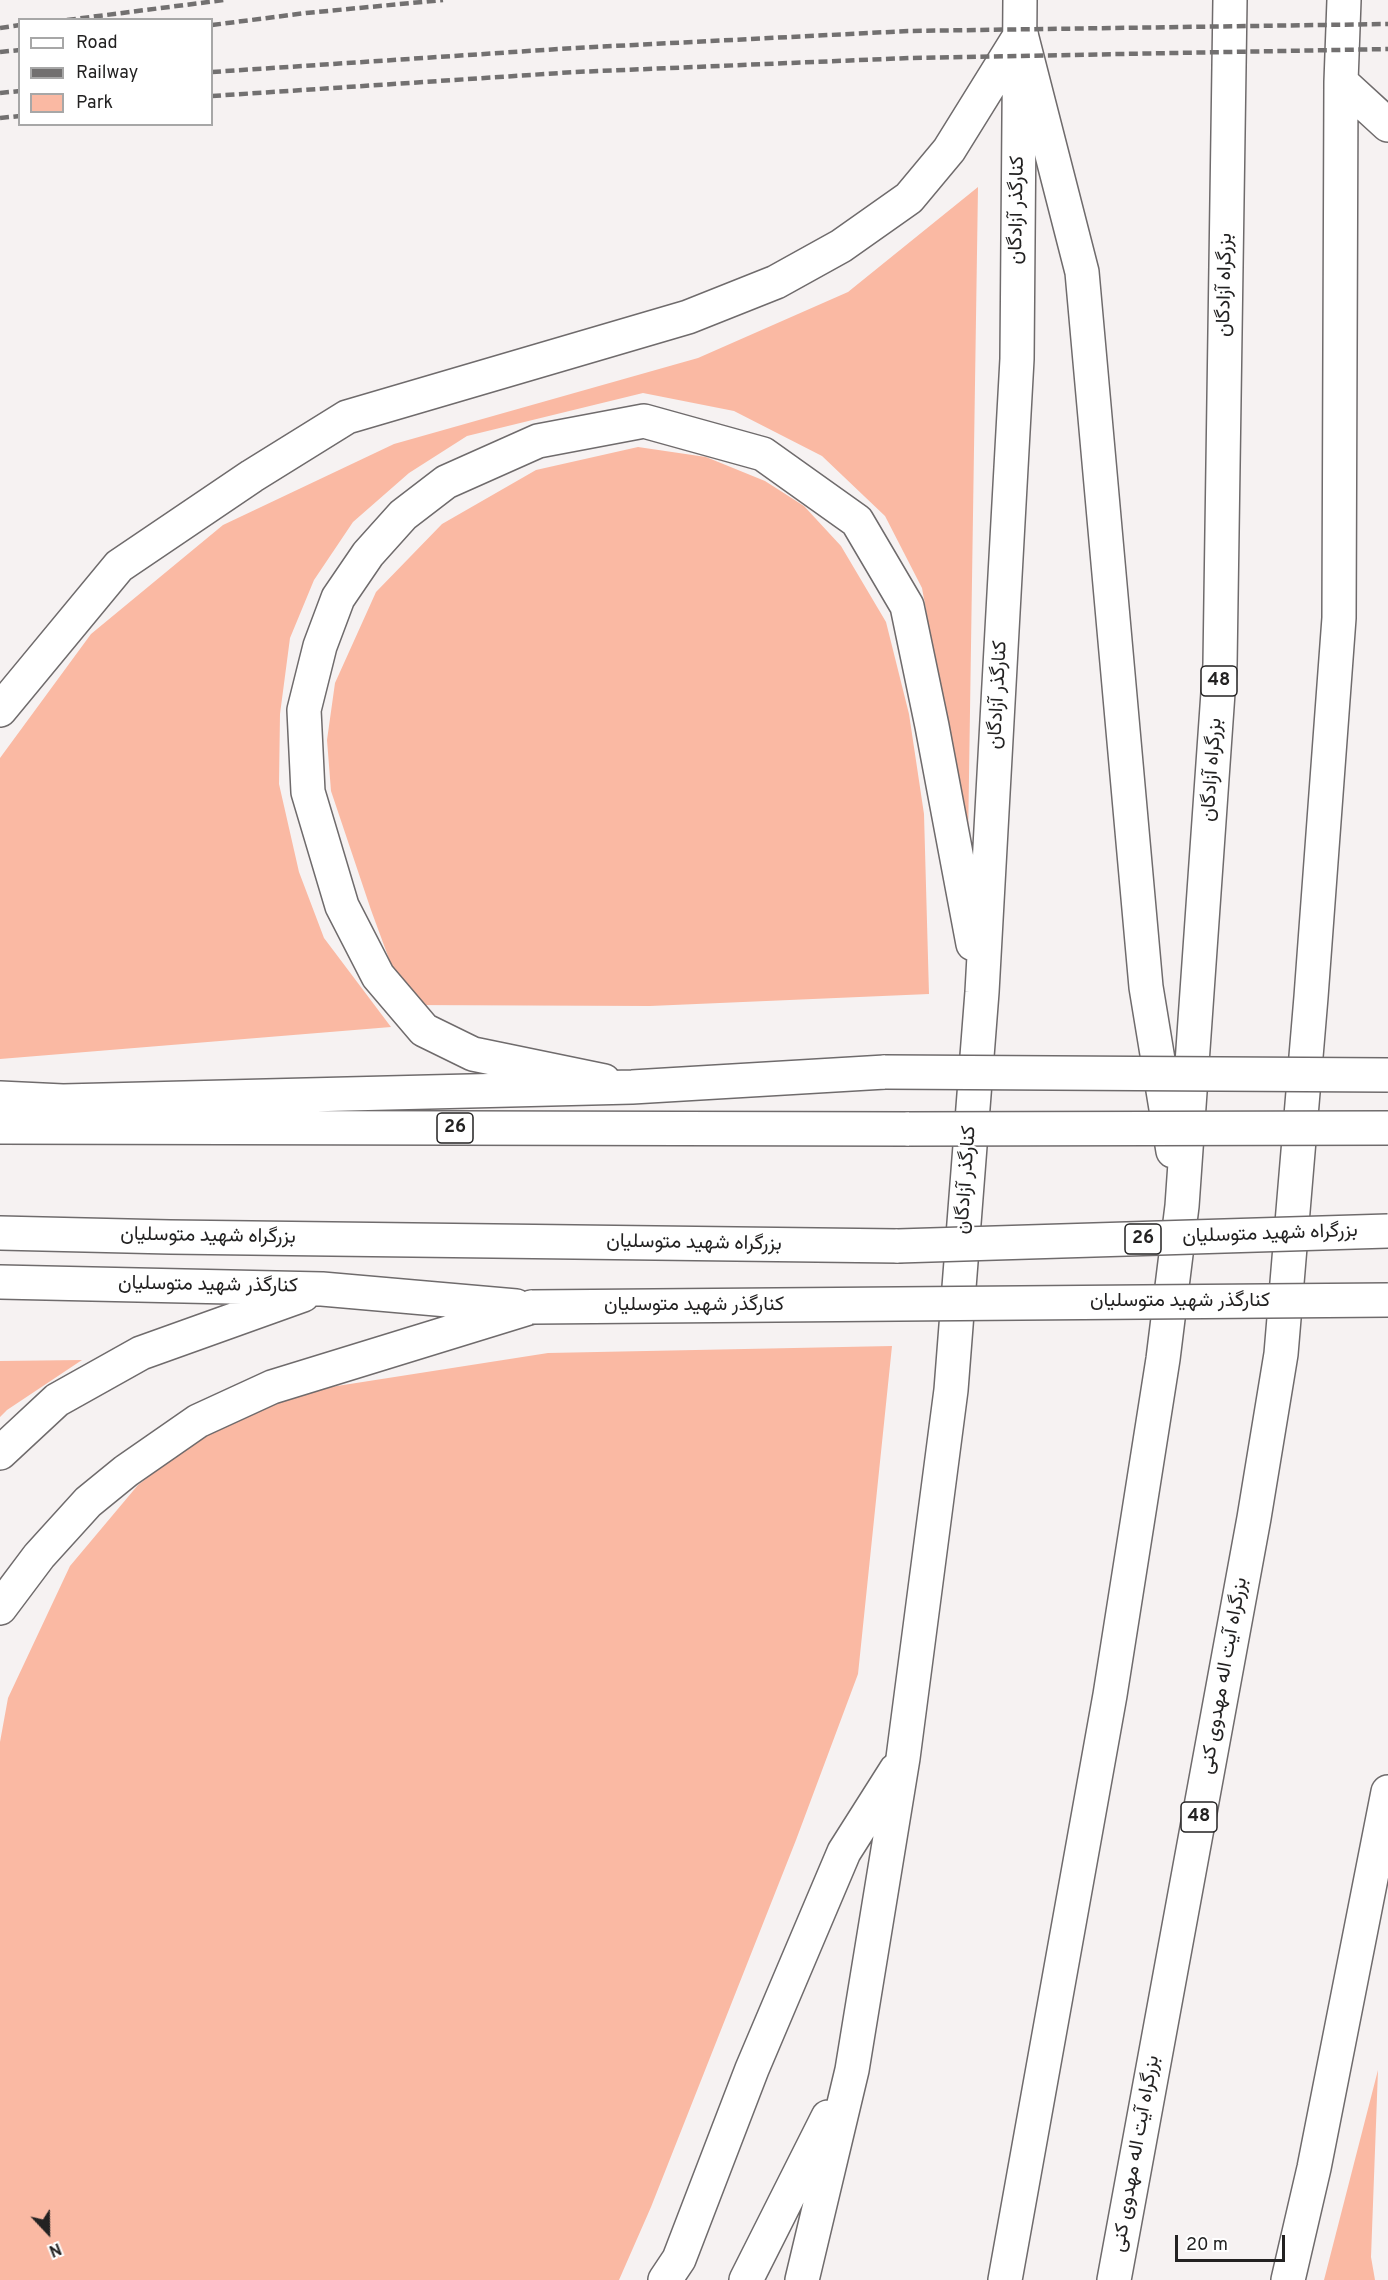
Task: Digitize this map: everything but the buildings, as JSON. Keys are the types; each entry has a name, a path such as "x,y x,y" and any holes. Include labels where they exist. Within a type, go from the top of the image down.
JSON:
{"main road":[{"name":"کنارگذر آزادگان","path":"903,1758 951,1390 982,992 1017,359 1020,0"},
{"name":"بزرگراه آزادگان","path":"1005,2280 1110,1695 1163,1359 1182,1206 1220,664 1230,0"},
{"name":"48","path":"1341,82 1344,0"},
{"path":"0,710 119,566 252,476 347,417 688,317 776,282 841,246 909,198 916,190 949,150 1021,34"},
{"path":"1021,34 1082,272 1146,987 1182,1206"},
{"path":"1341,82 1388,125"},
{"name":"بزرگراه آیت اله مهدوی کنی","path":"1114,2280 1254,1518 1281,1354 1311,997 1339,618 1341,82"},
{"path":"632,1087 473,1054 424,1030 378,976 342,906 308,792 304,710 320,646 338,598 368,554 403,515 446,482 538,441 644,421 763,454 857,521 907,606 982,992"},
{"path":"0,1098 63,1101 632,1087 885,1072 1388,1075"},
{"name":"26","path":"0,1127 1388,1128"},
{"name":"بزرگراه شهید متوسلیان","path":"0,1233 898,1246 1388,1231"},
{"name":"کنارگذر شهید متوسلیان","path":"0,1282 322,1289 532,1307 1388,1300"},
{"path":"0,1453 57,1400 141,1353 322,1289"},
{"path":"0,1608 39,1556 88,1502 126,1471 198,1421 272,1387 532,1307"},
{"path":"802,2280 852,2070 903,1758"},
{"path":"665,2280 678,2259 752,2069 844,1852 903,1758"},
{"path":"1288,2280 1314,2168 1388,1792"},
{"path":"746,2280 852,2070"}],"green space":[{"path":"978,187 968,842 922,588 885,516 822,456 734,411 643,393 467,436 409,473 353,522 314,580 290,638 280,714 279,784 299,872 324,938 391,1027 0,1059 0,758 91,634 223,525 394,444 698,358 848,292"},
{"path":"638,447 706,457 765,481 804,506 841,546 886,622 909,714 924,814 929,994 650,1006 406,1005 331,791 327,740 335,683 376,592 442,524 536,470"},
{"path":"892,1346 858,1674 796,1840 651,2207 619,2280 0,2280 0,1742 8,1698 70,1566 138,1485 197,1439 305,1391 548,1353"},
{"path":"82,1360 7,1410 0,1417 0,1361"},
{"path":"1378,2070 1371,2257 1375,2280 1324,2280"}],"railway":[{"path":"83,18 224,0"},
{"path":"213,25 306,13 443,0"},
{"path":"213,72 574,48 908,31 1388,24"},
{"path":"0,28 18,25"},
{"path":"213,96 575,72 909,58 1388,49"},
{"path":"0,52 18,50"},
{"path":"0,93 18,91"},
{"path":"0,118 18,116"}]}
